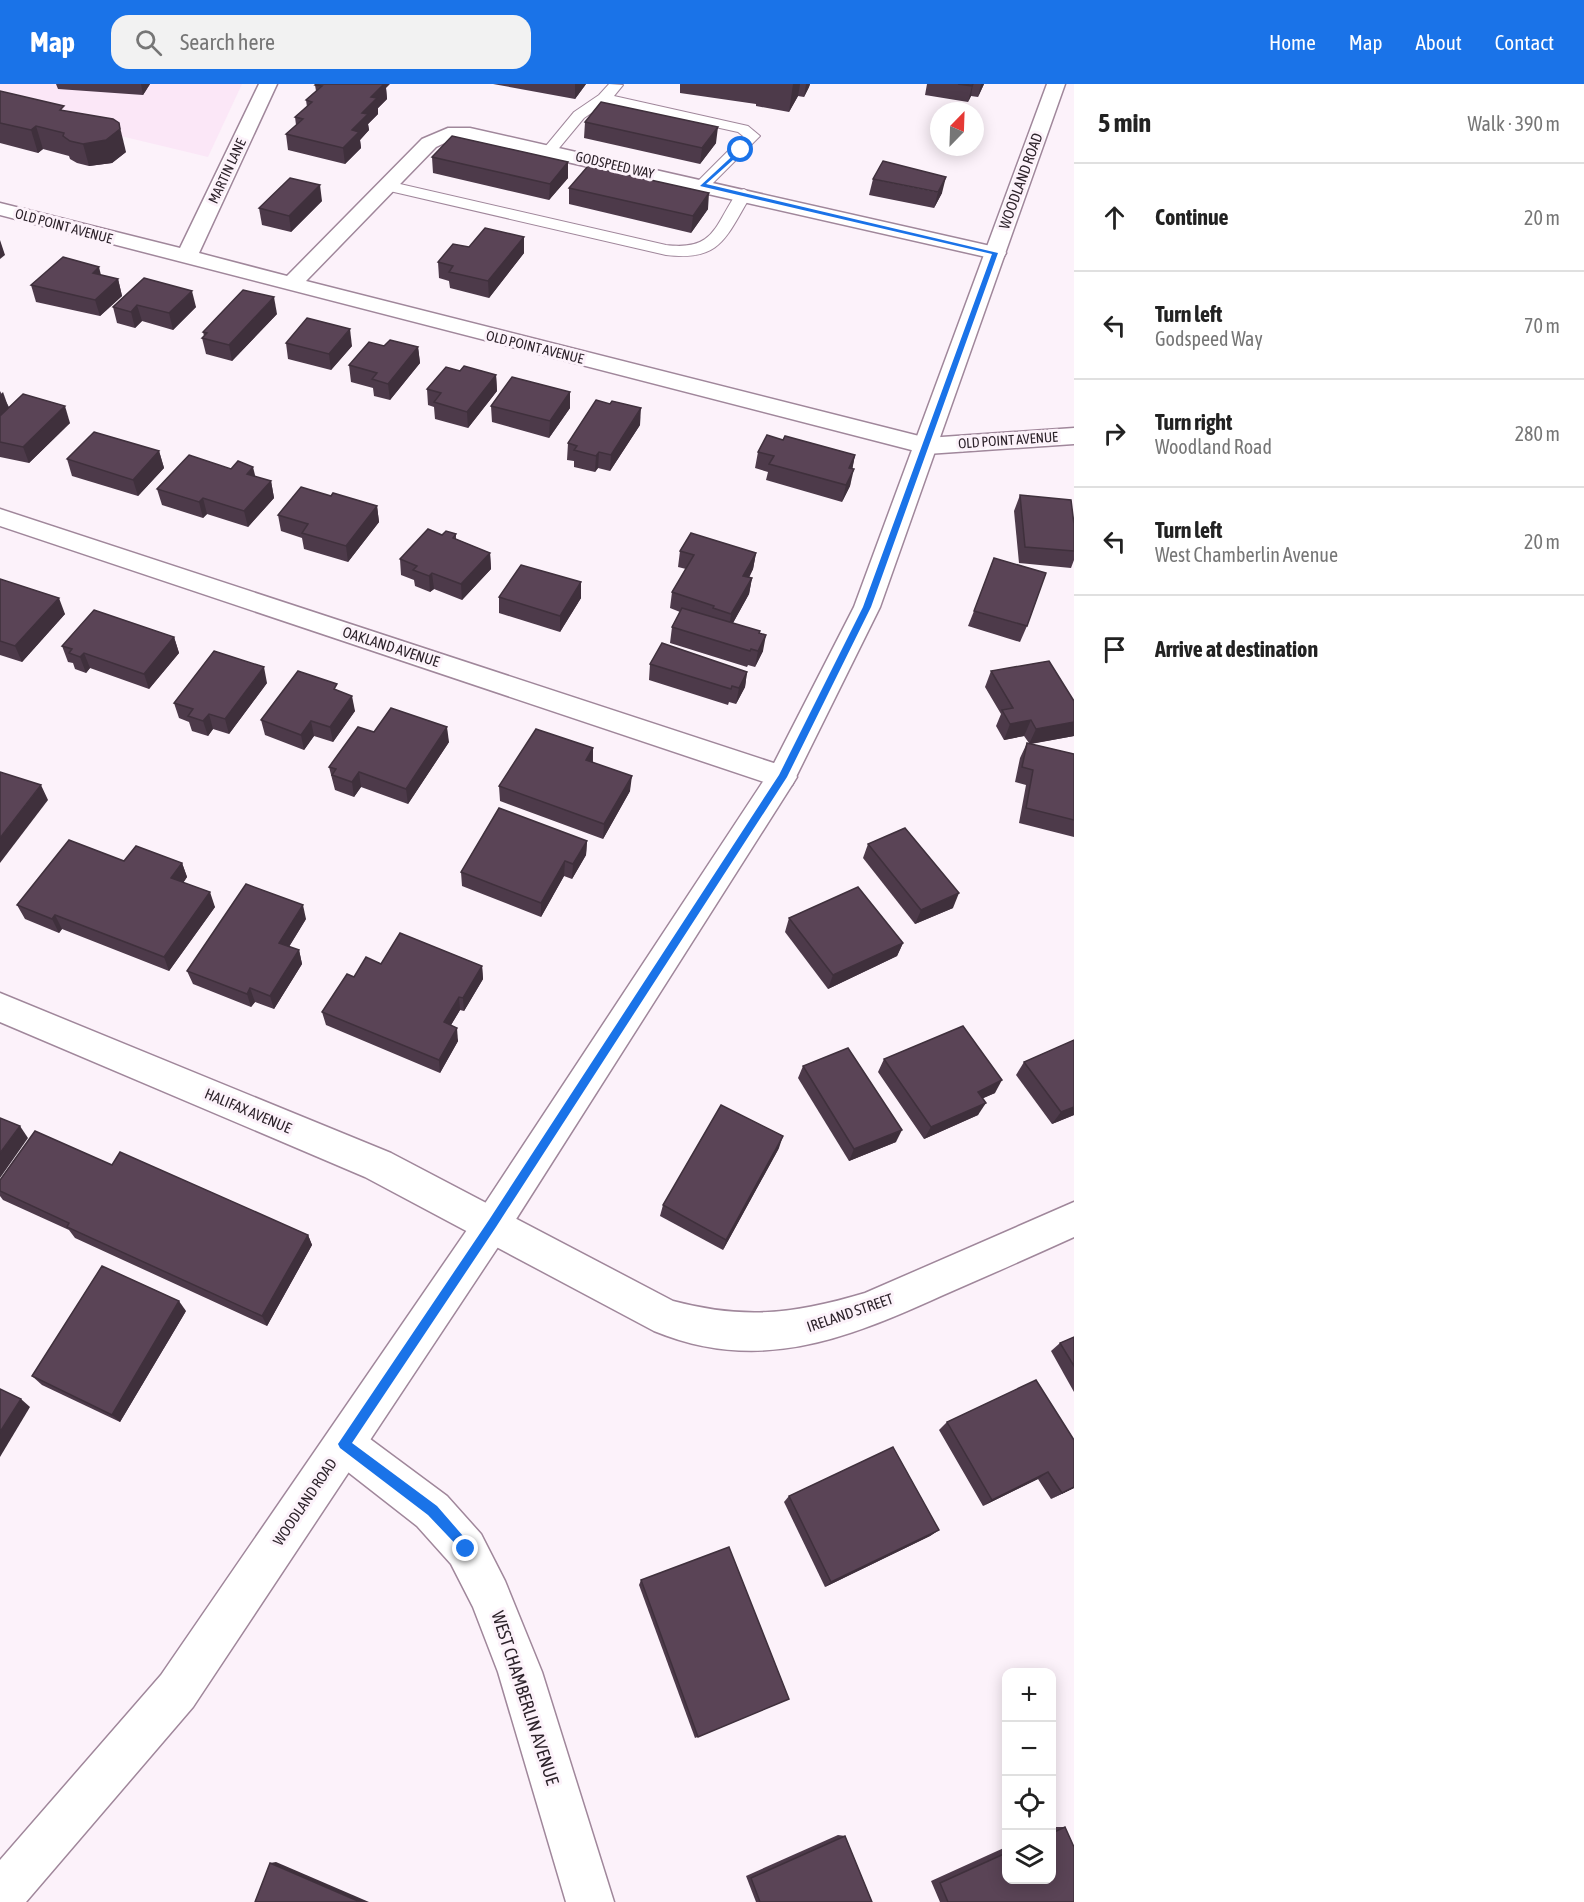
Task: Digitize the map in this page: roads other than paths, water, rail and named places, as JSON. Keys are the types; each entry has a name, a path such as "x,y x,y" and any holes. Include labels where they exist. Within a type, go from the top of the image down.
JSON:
{"street":[{"name":"MARTIN LANE","path":"186,258 268,84"},
{"name":"WOODLAND ROAD","path":"0,1896 177,1691 493,1223 782,777 867,607 1056,84"},
{"name":"GODSPEED WAY","path":"290,285 429,143 448,134 470,134 550,150 995,253"},
{"name":"OLD POINT AVENUE","path":"0,209 927,446 1074,436"},
{"name":"OAKLAND AVENUE","path":"0,517 782,777"},
{"name":"HALIFAX AVENUE","path":"0,1007 378,1165 493,1223"},
{"name":"IRELAND STREET","path":"493,1223 667,1317 704,1328 741,1334 805,1329 868,1310 1074,1219"},
{"name":"WEST CHAMBERLIN AVENUE","path":"344,1444 432,1511 466,1549 490,1596 520,1672 590,1902"}],"lane":[{"path":"550,150 579,115 604,98 616,84"},
{"path":"604,98 744,129 752,136 741,150 702,185"},
{"path":"387,186 666,250 690,253 713,244 744,194"}]}
